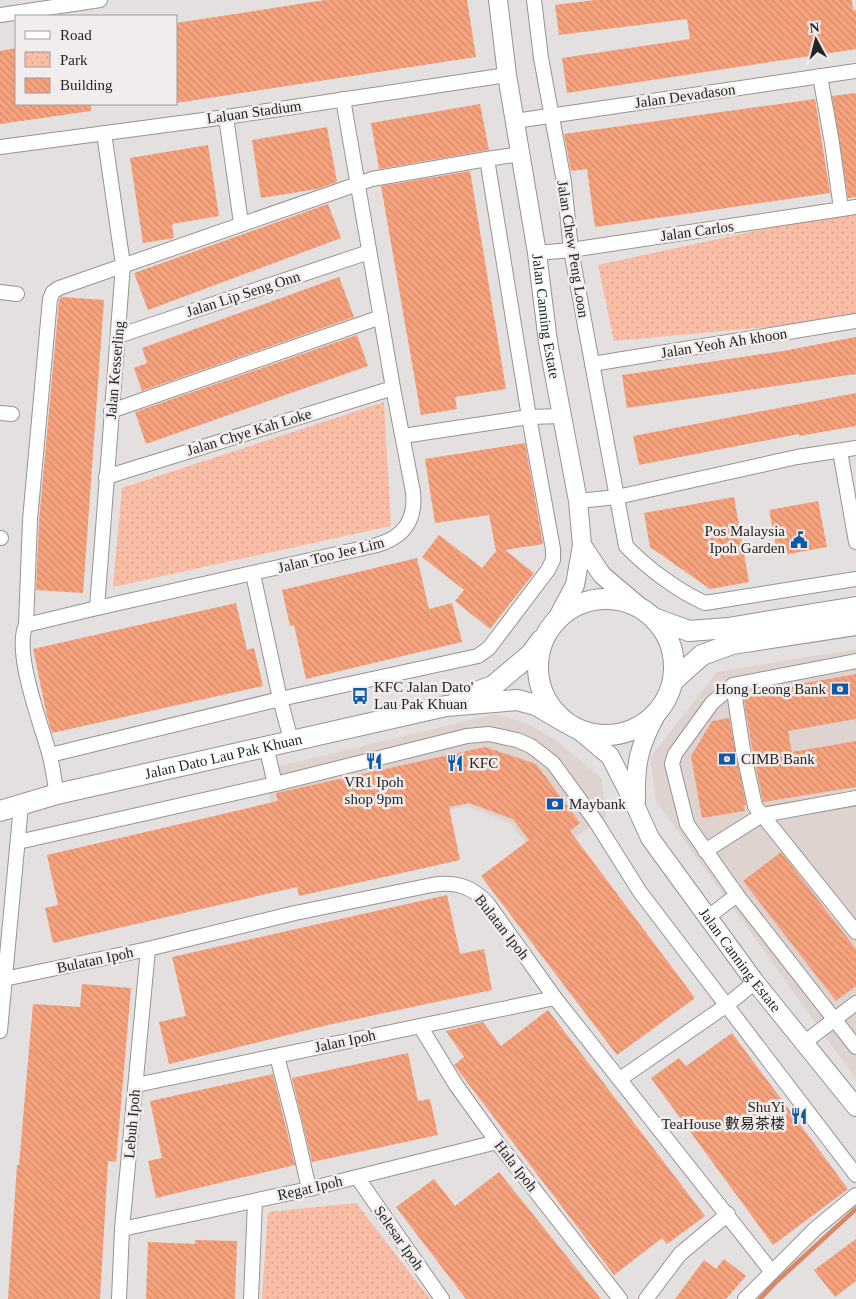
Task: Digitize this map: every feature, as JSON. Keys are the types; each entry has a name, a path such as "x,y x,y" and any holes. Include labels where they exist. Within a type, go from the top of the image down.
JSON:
{"main road":[{"path":"648,614 668,637 674,658 674,680 668,698 657,713 641,726 621,734 600,735 573,727 551,709 541,691 537,672 539,652 551,626 575,606 597,599 620,600 689,631 728,628 856,607"},
{"path":"674,680 702,655 732,644 856,625"},
{"name":"Jalan Dato Lau Pak Khuan","path":"446,706 461,697 493,686 531,654 551,626"},
{"name":"Jalan Dato Lau Pak Khuan","path":"0,811 57,794 446,706 517,700 536,705 573,727"}],"street":[{"path":"0,15 100,0"},
{"name":"Jalan Canning Estate","path":"498,0 514,121 537,253 548,342 578,502 582,545 602,575 648,614"},
{"name":"Jalan Chew Peng Loon","path":"534,0 541,58 564,182 571,250 626,546 636,556 688,596 705,603 856,579"},
{"name":"Jalan Devadason","path":"514,121 856,71"},
{"name":"Laluan Stadium","path":"0,147 226,117 507,75"},
{"path":"820,76 841,209"},
{"name":"Jalan Too Jee Lim","path":"26,625 377,545 397,537 410,520 414,503 403,436 392,388 343,99"},
{"path":"226,117 241,223"},
{"name":"Jalan Kesserling","path":"97,608 111,411 124,265 104,133"},
{"path":"57,794 50,755 31,690 22,648 26,625 30,520 51,296 59,288 241,223 372,179 520,154"},
{"path":"50,755 280,699 473,658 489,648 548,570 553,560 553,549 486,159"},
{"name":"Jalan Carlos","path":"537,253 571,250 856,207"},
{"name":"Jalan Lip Seng Onn","path":"118,336 369,252"},
{"path":"0,292 18,294"},
{"path":"111,411 381,316"},
{"name":"Jalan Yeoh Ah khoon","path":"592,364 856,322"},
{"name":"Jalan Chye Kah Loke","path":"106,477 392,388"},
{"path":"403,436 529,417 562,416"},
{"path":"578,502 617,497 797,457 856,448"},
{"path":"840,451 856,542"},
{"path":"551,626 575,585 582,545"},
{"path":"253,574 280,699 291,740"},
{"path":"856,661 733,685 712,702 672,760 684,818 705,851 737,895 856,1047"},
{"path":"733,685 754,806 856,932"},
{"name":"Jalan Canning Estate","path":"636,807 637,765 640,748 657,713"},
{"name":"Jalan Canning Estate","path":"573,727 610,756 650,838 755,982 856,1107"},
{"path":"18,842 275,784 467,736 502,735 531,746 553,763 561,772 596,822 640,892 856,1175"},
{"path":"266,746 275,784"},
{"path":"705,851 762,815 856,798"},
{"path":"0,1031 21,804"},
{"name":"Bulatan Ipoh","path":"4,979 148,949 295,913 432,885 453,883 471,889 480,896 555,998 728,1214 772,1272"},
{"path":"708,918 737,895"},
{"name":"Lebuh Ipoh","path":"119,1299 122,1229 148,949"},
{"path":"620,1079 726,1005 755,982"},
{"name":"Jalan Ipoh","path":"136,1085 555,998"},
{"path":"805,1042 856,1003"},
{"name":"Hala Ipoh","path":"420,1026 456,1085 497,1142 620,1299"},
{"path":"277,1056 294,1122 308,1189"},
{"name":"Regat Ipoh","path":"122,1229 308,1189 497,1142"},
{"name":"Selesar Ipoh","path":"357,1176 442,1299"},
{"path":"745,1299 815,1230 856,1195"},
{"path":"251,1299 255,1201"},
{"path":"646,1299 680,1254 728,1214"}],"shaded area":[{"path":"856,649 856,1079 656,801 650,758 717,672"},
{"path":"495,714 524,722 556,740 602,779 606,816 540,861 510,823 467,806 282,847 263,770"}],"green space":[{"path":"856,209 856,319 614,341 598,265"},
{"path":"384,402 391,526 113,587 122,488"},
{"path":"356,1203 430,1299 262,1299 268,1212"}],"building":[{"path":"325,0 467,0 476,57 178,103 178,23"},
{"path":"595,0 852,0 853,11 856,10 856,49 567,93 562,58 690,39 687,19 559,35 555,5"},
{"path":"15,48 15,105 91,105 91,111 0,124 0,51"},
{"path":"856,93 856,197 848,198 832,96"},
{"path":"815,99 830,193 595,227 587,169 571,171 564,134"},
{"path":"480,104 489,150 379,169 371,123"},
{"path":"327,127 337,182 317,189 261,198 252,140"},
{"path":"208,145 219,216 172,224 174,238 143,243 130,158"},
{"path":"470,171 506,389 455,397 457,409 421,415 381,186"},
{"path":"328,204 341,238 148,310 134,273"},
{"path":"339,277 354,317 142,391 134,368 147,363 142,348"},
{"path":"61,297 104,300 83,593 36,590 39,521 59,301"},
{"path":"357,335 368,366 146,444 135,412"},
{"path":"856,337 856,374 627,408 622,375 783,351"},
{"path":"856,393 856,426 799,436 799,434 639,465 633,436"},
{"path":"525,443 543,544 505,550 534,573 490,629 455,601 464,590 422,557 439,535 482,568 496,551 489,515 435,523 425,459"},
{"path":"734,497 749,582 710,589 650,547 644,513"},
{"path":"818,501 827,547 778,556 769,510"},
{"path":"417,558 429,609 452,603 462,642 306,679 294,625 290,626 282,590"},
{"path":"236,603 247,650 254,648 263,686 52,733 33,649"},
{"path":"856,674 856,719 788,731 792,752 856,741 856,787 763,802 743,694"},
{"path":"729,718 746,805 744,805 745,811 702,818 691,756 712,721"},
{"path":"485,747 536,764 580,823 570,831 695,998 617,1055 481,876 529,840 513,819 469,803 449,807 460,860 299,896 297,887 53,943 45,908 58,905 47,855 278,801 276,793"},
{"path":"781,852 856,949 856,986 836,1001 743,881"},
{"path":"447,895 460,954 484,949 492,990 328,1025 169,1064 159,1022 186,1016 172,957"},
{"path":"82,984 131,988 116,1162 108,1161 100,1299 8,1299 17,1165 19,1165 33,1004 80,1007"},
{"path":"548,1010 705,1216 667,1244 662,1238 614,1275 454,1065 464,1057 446,1031 483,1022 501,1046"},
{"path":"732,1033 848,1189 773,1245 651,1078 679,1058 686,1066"},
{"path":"408,1053 418,1101 430,1099 438,1135 312,1162 292,1078"},
{"path":"273,1074 295,1165 156,1198 148,1161 162,1158 150,1101"},
{"path":"499,1172 601,1299 466,1299 396,1207 434,1179 455,1206"},
{"path":"856,1239 856,1281 835,1297 814,1270"},
{"path":"195,1240 237,1241 235,1299 146,1299 148,1242 195,1244"},
{"path":"724,1259 746,1276 726,1299 675,1299 704,1260 716,1269"}],"waterway":[{"path":"760,1299 856,1209"}],"place":[{"name":"Pos Malaysia Ipoh Garden","path":"799,540"},
{"name":"Hong Leong Bank","path":"840,689"},
{"name":"KFC Jalan Dato' Lau Pak Khuan","path":"360,696"},
{"name":"CIMB Bank","path":"727,759"},
{"name":"VR1 Ipoh shop 9pm","path":"374,761"},
{"name":"KFC","path":"455,763"},
{"name":"Maybank","path":"555,804"},
{"name":"ShuYi TeaHouse 數易茶楼","path":"799,1116"}]}
